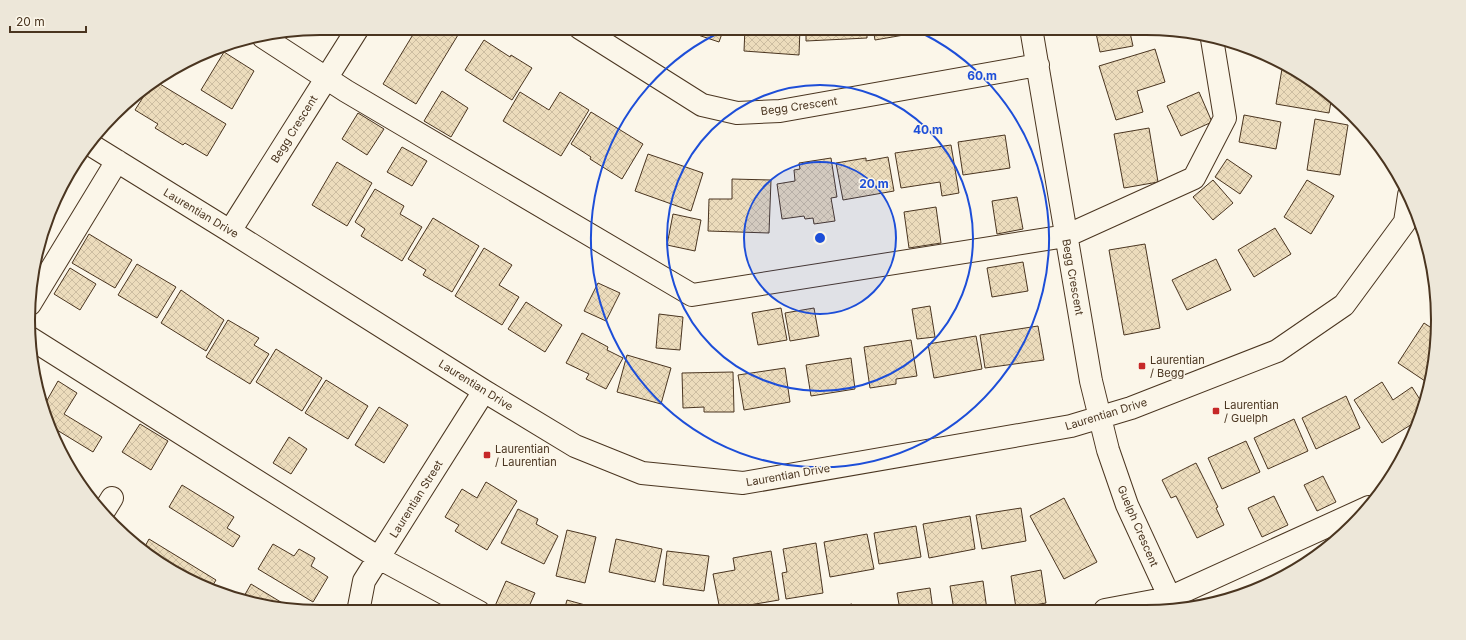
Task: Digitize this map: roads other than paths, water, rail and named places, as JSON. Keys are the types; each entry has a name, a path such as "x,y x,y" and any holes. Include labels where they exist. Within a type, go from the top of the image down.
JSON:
{"street":[{"name":"Begg Crescent","path":"230,231 354,35"},
{"name":"Begg Crescent","path":"591,35 702,105 737,114 780,111 1038,65"},
{"name":"Begg Crescent","path":"1032,35 1091,381 1100,418"},
{"path":"267,40 326,79 692,295 1066,236 1194,178 1226,118 1213,43"},
{"name":"Laurentian Drive","path":"94,147 484,391 575,446 642,473 743,483 1071,426 1131,408 1277,351 1344,305 1405,222 1408,208"},
{"path":"36,293 117,161"},
{"path":"36,342 379,558 466,605"},
{"name":"Laurentian Street","path":"359,605 364,581 484,391"},
{"name":"Guelph Crescent","path":"1100,418 1108,450 1126,505 1172,604"},
{"path":"1173,604 1355,514"}],"place":[{"name":"Laurentian / Begg","path":"1142,366"},
{"name":"Laurentian / Guelph","path":"1216,411"},
{"name":"Laurentian / Laurentian","path":"487,455"}]}
